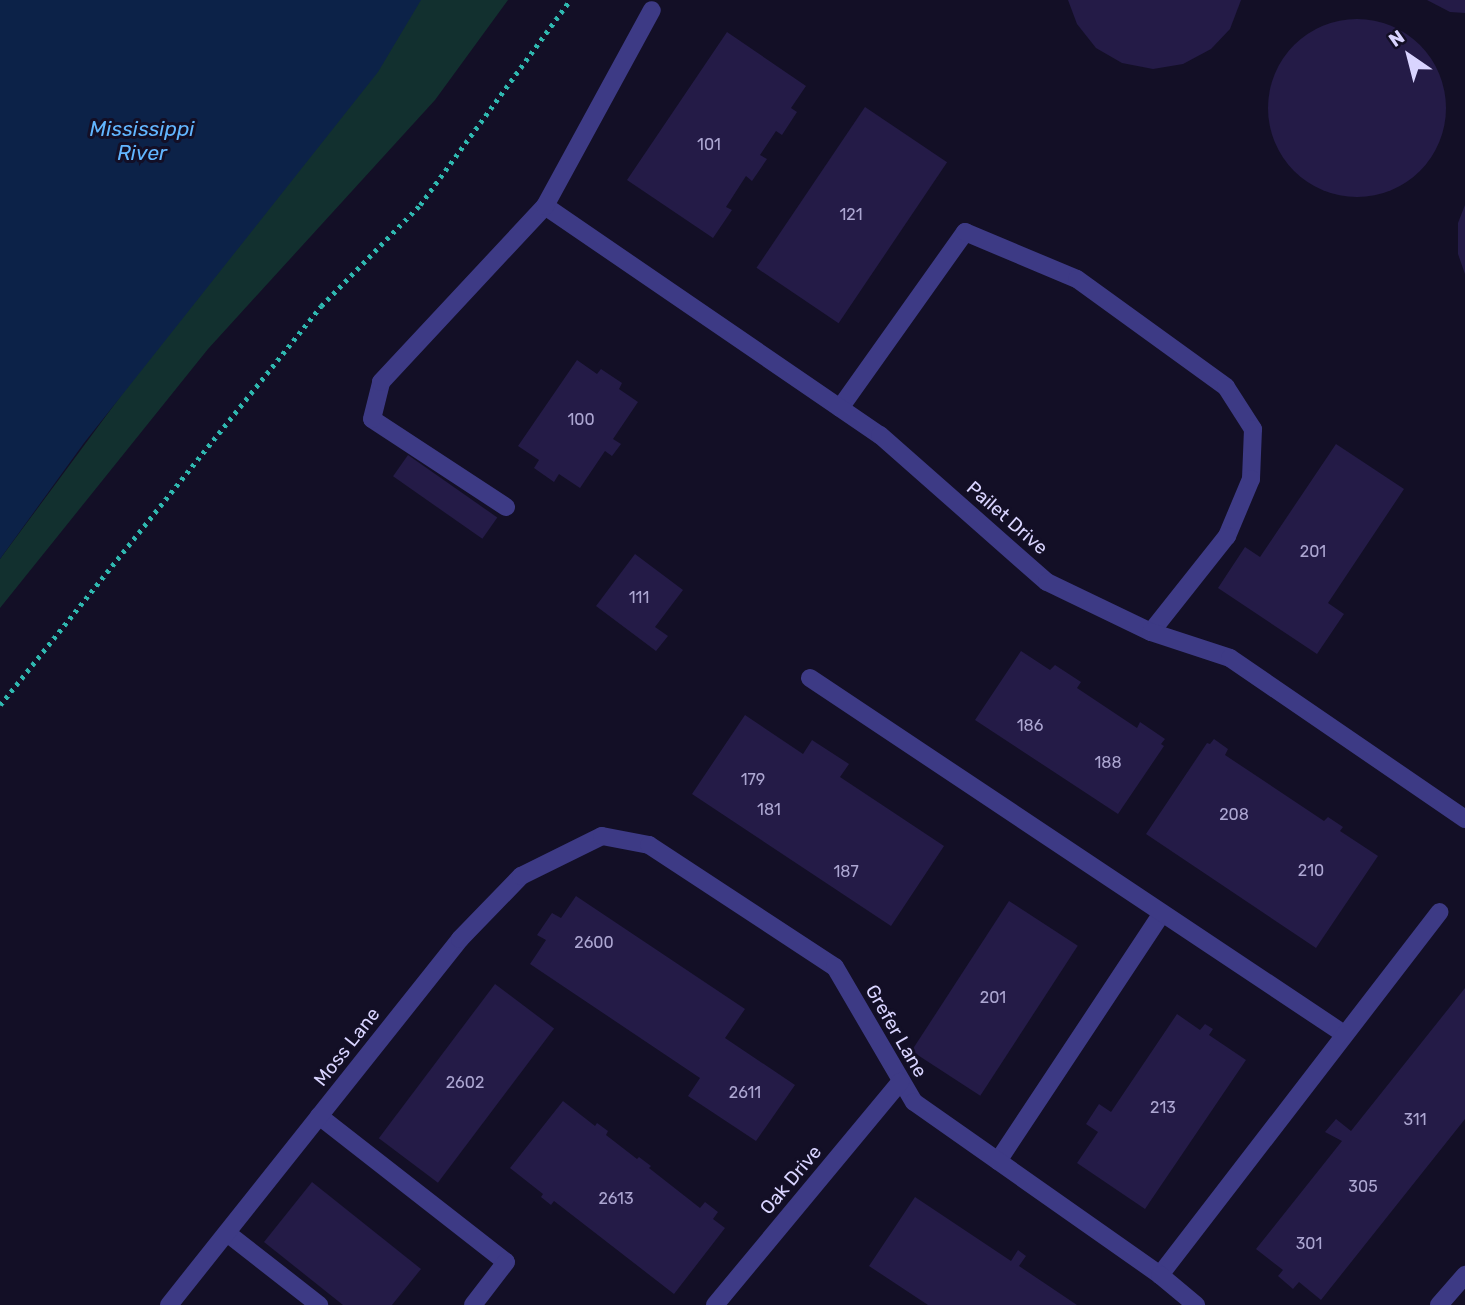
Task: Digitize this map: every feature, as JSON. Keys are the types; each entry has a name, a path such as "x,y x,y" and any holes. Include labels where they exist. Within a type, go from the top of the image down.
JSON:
{"street":[{"path":"506,507 372,419 382,382 545,206 652,10"},
{"name":"Pailet Drive","path":"545,206 880,435 1047,582 1151,632 1230,658 1465,819"},
{"path":"840,408 965,232 1077,279 1226,387 1253,429 1251,479 1227,536 1151,632"},
{"path":"810,678 1344,1034"},
{"name":"Grefer Lane","path":"584,844 602,836 649,845 835,967 914,1102 1160,1275 1196,1305"},
{"name":"Moss Lane","path":"169,1305 460,939 521,876 584,844"},
{"path":"998,1161 1162,912"},
{"path":"1160,1275 1440,912"},
{"name":"Oak Drive","path":"715,1305 900,1082"},
{"path":"319,1116 506,1262 474,1305"},
{"path":"227,1233 319,1305"},
{"path":"1439,1305 1465,1275"}],"path":[{"path":"0,705 321,306 420,205 570,0"}],"green space":[{"path":"414,0 508,0 435,100 208,349 0,608 0,559"}],"water":[{"name":"Mississippi River","path":"0,0 421,0 378,72 84,443 0,559"}],"building":[{"path":"1068,0 1241,0 1230,29 1211,49 1183,64 1153,69 1122,63 1096,48 1077,24"},
{"path":"1427,0 1465,0 1465,13 1450,12"},
{"path":"1357,19 1391,26 1420,45 1439,74 1446,108 1439,142 1420,171 1391,190 1357,197 1323,190 1294,171 1275,142 1268,108 1275,74 1294,45 1323,26"},
{"path":"727,32 806,86 791,108 797,112 782,135 776,131 760,155 767,159 752,181 746,176 726,207 732,210 713,238 627,180"},
{"path":"865,107 947,162 839,323 757,268"},
{"path":"1465,205 1465,274 1458,254 1458,223"},
{"path":"577,360 597,374 601,369 622,383 619,389 638,402 613,439 621,444 612,456 605,451 580,488 559,474 554,482 534,468 539,460 518,446"},
{"path":"1336,444 1404,489 1328,603 1344,614 1317,654 1218,588 1245,547 1260,557"},
{"path":"408,455 497,518 482,539 393,476"},
{"path":"635,554 683,590 655,627 668,636 656,651 596,606"},
{"path":"1021,651 1050,670 1055,665 1081,682 1077,688 1137,728 1140,722 1165,739 1161,744 1164,746 1118,814 975,720"},
{"path":"745,715 803,754 812,740 849,764 840,777 944,846 891,926 692,794"},
{"path":"1214,739 1228,749 1225,755 1324,821 1328,817 1343,827 1340,831 1378,856 1316,948 1146,834 1207,743 1210,744"},
{"path":"576,896 745,1009 725,1038 795,1085 756,1141 688,1096 700,1078 530,964 546,940 537,935 552,913 561,918"},
{"path":"1009,901 1078,946 980,1096 912,1051"},
{"path":"495,984 554,1029 438,1183 379,1138"},
{"path":"1465,988 1465,1119 1321,1300 1299,1282 1293,1289 1278,1276 1283,1270 1256,1249 1342,1141 1325,1132 1336,1119 1351,1131"},
{"path":"1177,1014 1200,1030 1205,1024 1213,1029 1209,1035 1246,1060 1145,1209 1077,1163 1098,1132 1086,1124 1099,1104 1111,1112"},
{"path":"563,1101 595,1126 597,1123 608,1131 606,1135 637,1159 639,1157 651,1166 649,1168 700,1208 705,1202 718,1212 713,1219 725,1228 674,1294 554,1201 551,1205 541,1197 543,1194 510,1168"},
{"path":"312,1182 421,1269 392,1305 343,1305 264,1242"},
{"path":"915,1197 1011,1261 1018,1250 1026,1256 1019,1266 1077,1305 928,1305 869,1266"}]}
